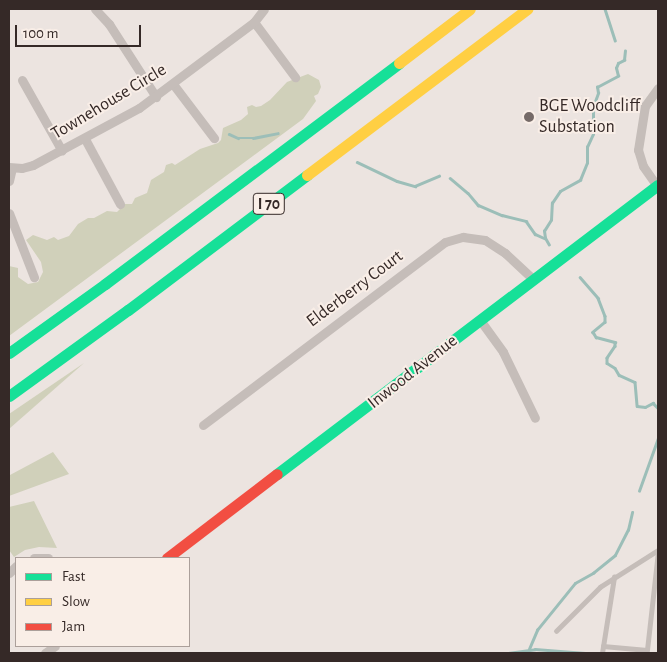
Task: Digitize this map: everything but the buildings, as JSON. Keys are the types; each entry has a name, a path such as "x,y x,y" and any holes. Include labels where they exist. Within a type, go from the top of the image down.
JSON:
{"main road":[{"name":"I 70","path":"9,353 105,284 470,9"},
{"name":"I 70","path":"9,396 128,310 527,9"},
{"name":"Inwood Avenue","path":"168,557 657,186"}],"street":[{"path":"95,9 109,24 156,97"},
{"name":"Townehouse Circle","path":"11,168 33,165 84,139 156,97 254,22 264,9"},
{"path":"254,22 295,77"},
{"path":"22,80 62,150"},
{"path":"173,84 214,138"},
{"path":"657,186 643,166 638,150 645,106 658,88"},
{"path":"84,139 120,204"},
{"path":"9,181 11,168"},
{"path":"9,213 34,276"},
{"name":"Elderberry Court","path":"203,425 445,242 463,237 485,240 495,245 534,279"},
{"path":"480,320 503,352 536,418"}],"lane":[{"path":"556,631 614,577 658,551"},
{"path":"603,646 647,650 658,551"},
{"path":"602,653 614,577"}],"green space":[{"path":"308,74 319,80 321,87 318,94 314,96 316,101 303,119 9,336 9,266 18,268 18,277 28,284 38,282 43,272 41,262 26,240 33,235 47,240 54,237 58,240 69,236 78,224 88,218 94,218 107,211 117,212 125,204 132,204 135,198 147,193 151,180 164,172 166,165 172,163 175,165 200,149 218,143 221,140 223,128 241,120 248,114 247,107 252,105 256,107 261,106 270,100 287,82"},
{"path":"84,363 9,429 9,414"},
{"path":"53,452 69,474 9,496 9,473 10,475"},
{"path":"34,501 57,548 39,547 25,550 14,557 9,550 9,507"}],"waterway":[{"path":"605,9 615,40"},
{"path":"549,245 544,231 551,220 552,203 560,191 580,180 587,163 587,147 593,134 593,107 598,93 597,87 618,76 616,68 618,63 624,60 625,51"},
{"path":"229,134 238,138 253,138 278,133"},
{"path":"357,162 397,181 415,186 439,176"},
{"path":"450,178 468,193 478,205 502,215 526,221 535,234 544,238"},
{"path":"580,277 598,298 605,316 605,322 593,332 596,337 615,342 615,346 607,358 607,363 615,368 619,375 635,382 637,406 645,407 653,403 658,408"},
{"path":"639,491 658,438"},
{"path":"529,649 537,630 575,583 593,573 615,555 628,530 632,512"},
{"path":"508,653 535,649 585,653"}],"traffic: fast":[{"path":"9,353 105,284 399,63"},
{"path":"9,396 128,310 307,175"},
{"path":"277,474 658,185"}],"traffic: slow":[{"path":"399,63 470,9"},
{"path":"307,175 527,9"}],"traffic: jam":[{"path":"168,557 277,474"}],"place":[{"name":"BGE Woodcliff Substation","path":"529,117"}]}
